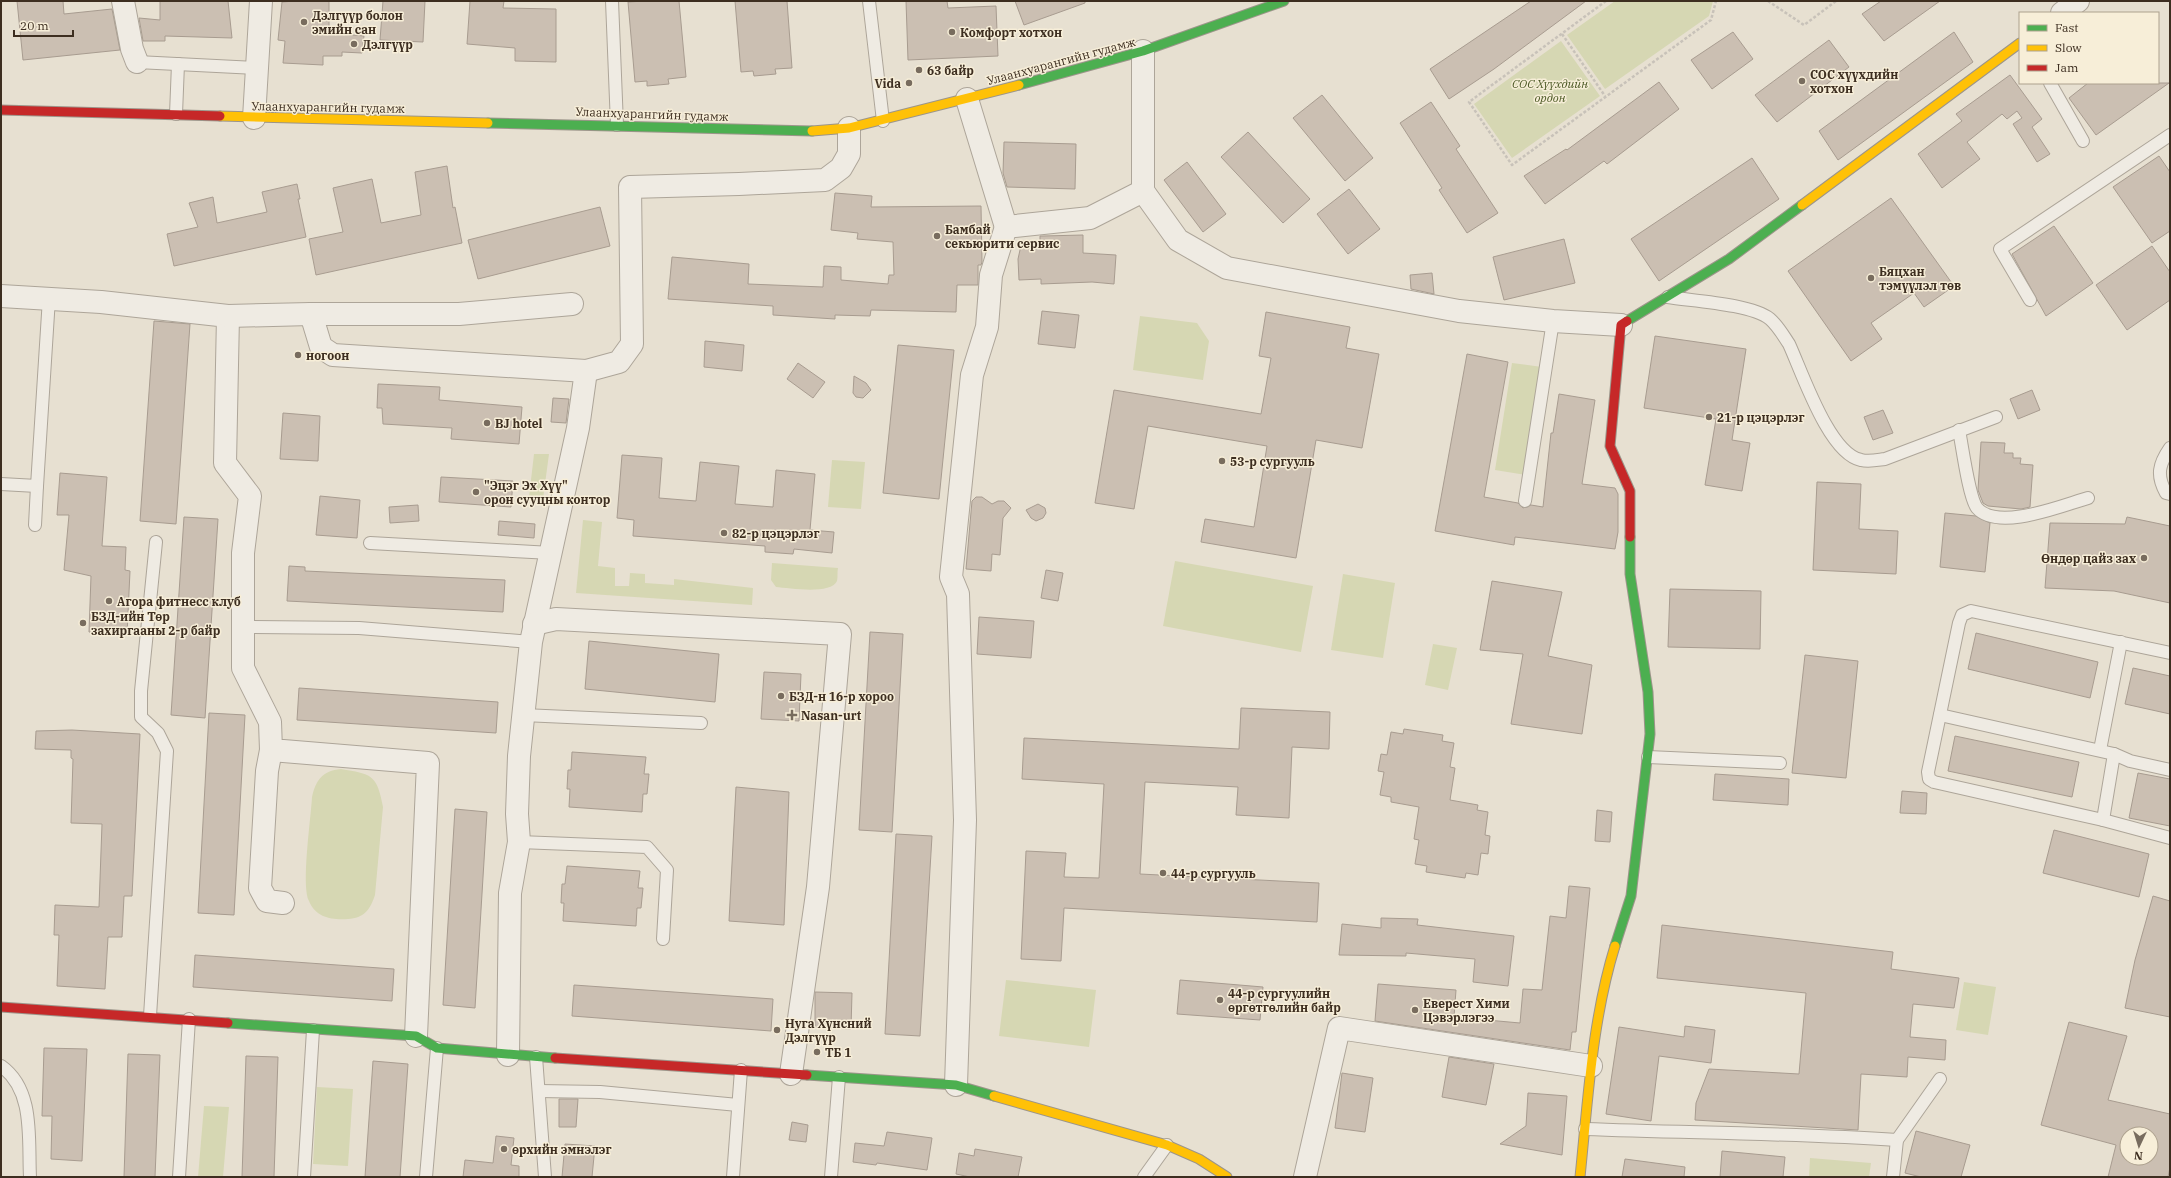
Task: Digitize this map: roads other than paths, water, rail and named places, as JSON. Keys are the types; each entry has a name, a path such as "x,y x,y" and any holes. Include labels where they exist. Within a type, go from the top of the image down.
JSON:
{"street":[{"path":"124,1 132,49 137,62"},
{"path":"254,118 261,1"},
{"name":"Улаанхуарангийн гудамж","path":"1,110 176,114 254,118 617,125 806,131 849,128 883,121 967,99 1142,51 1284,1"},
{"path":"2063,12 2078,1"},
{"path":"1142,51 1143,191 1178,240 1227,268 1459,311 1553,321 1622,325 1729,259 2019,44"},
{"path":"956,1085 965,820 958,594 952,577 972,375 987,327 991,275 1006,227 967,99"},
{"path":"311,314 321,347 333,355 586,371 619,362 632,344 630,187 825,180 841,168 849,154 849,128"},
{"path":"1006,227 1090,218 1143,191"},
{"path":"1,296 101,302 228,316 311,314 459,314 572,304"},
{"path":"228,316 225,463 250,496 243,553 243,668 270,722 271,750 267,771 260,888 267,901 283,903"},
{"path":"1580,1177 1591,1066 1605,979 1631,896 1648,757 1650,711 1630,574 1630,491 1610,446 1622,325"},
{"path":"508,1055 510,893 519,842 517,814 519,756 523,715 533,633 578,428 586,371"},
{"path":"533,633 556,619 840,634 818,887 791,1074"},
{"path":"271,750 428,763 416,1036"},
{"path":"1,1007 188,1018 313,1030 416,1036 437,1048 508,1055 956,1085 1167,1145 1199,1159 1227,1177"},
{"path":"1305,1177 1338,1028 1591,1066"}],"lane":[{"path":"612,1 617,125"},
{"path":"868,1 883,121"},
{"path":"137,62 257,68"},
{"path":"176,114 178,64"},
{"path":"2051,84 2084,141"},
{"path":"2030,300 2000,249 2170,135"},
{"path":"1666,297 1732,306 1754,311 1769,318 1781,331 1789,344 1829,433 1842,449 1860,460 1872,461 1885,459 1996,417"},
{"path":"35,525 49,298"},
{"path":"1526,501 1553,321"},
{"path":"1959,430 1972,494 1977,508 1982,512 2001,517 2020,517 2034,515 2088,498"},
{"path":"2170,448 2161,461 2160,481 2166,493 2170,494"},
{"path":"1,484 37,486"},
{"path":"150,1016 167,751 158,733 141,717 141,691 156,542"},
{"path":"370,543 551,553"},
{"path":"2170,653 1971,611 1962,615 1959,623 1928,772 1929,779 1934,782 2104,820 2170,838"},
{"path":"244,627 359,628 533,633"},
{"path":"2100,750 2121,642"},
{"path":"523,715 701,723"},
{"path":"1940,715 2100,750 2130,761 2170,770"},
{"path":"2104,820 2114,754"},
{"path":"1648,757 1780,763"},
{"path":"519,842 647,847 667,870 663,939"},
{"path":"179,1177 188,1018"},
{"path":"304,1177 313,1030"},
{"path":"426,1177 437,1048"},
{"path":"536,1057 545,1177"},
{"path":"1,1066 11,1073 27,1105 30,1177"},
{"path":"733,1177 740,1070"},
{"path":"831,1177 839,1077"},
{"path":"1893,1177 1897,1140 1940,1079"},
{"path":"539,1091 600,1092 738,1105"},
{"path":"1585,1129 1692,1133 1818,1134 1897,1140"},
{"path":"1144,1177 1167,1145"}],"place":[{"name":"Дэлгүүр болон эмийн сан","path":"304,22"},
{"name":"Комфорт хотхон","path":"952,32"},
{"name":"Дэлгүүр","path":"354,44"},
{"name":"63 байр","path":"919,70"},
{"name":"СОС хүүхдийн хотхон","path":"1802,81"},
{"name":"Vida","path":"909,83"},
{"name":"Бамбай секьюрити сервис","path":"937,236"},
{"name":"Бяцхан тэмүүлэл төв","path":"1871,278"},
{"name":"ногоон","path":"298,355"},
{"name":"21-р цэцэрлэг","path":"1709,417"},
{"name":"BJ hotel","path":"487,423"},
{"name":"53-р сургууль","path":"1222,461"},
{"name":"\"Эцэг Эх Хүү\" орон сууцны контор","path":"476,492"},
{"name":"82-р цэцэрлэг","path":"724,533"},
{"name":"Өндөр цайз зах","path":"2144,558"},
{"name":"Агора фитнесс клуб","path":"109,601"},
{"name":"БЗД-ийн Төр захиргааны 2-р байр","path":"83,623"},
{"name":"БЗД-н 16-р хороо","path":"781,696"},
{"name":"Nasan-urt","path":"792,715"},
{"name":"44-р сургууль","path":"1163,873"},
{"name":"44-р сургуулийн өргөтгөлийн байр","path":"1220,1000"},
{"name":"Еверест Хими Цэвэрлэгээ","path":"1415,1010"},
{"name":"Нуга Хүнсний Дэлгүүр","path":"777,1030"},
{"name":"ТБ 1","path":"817,1052"},
{"name":"өрхийн эмнэлэг","path":"504,1149"}],"park label":[{"name":"СОС Хүүхдийн ордон","path":"1550,90"}]}
